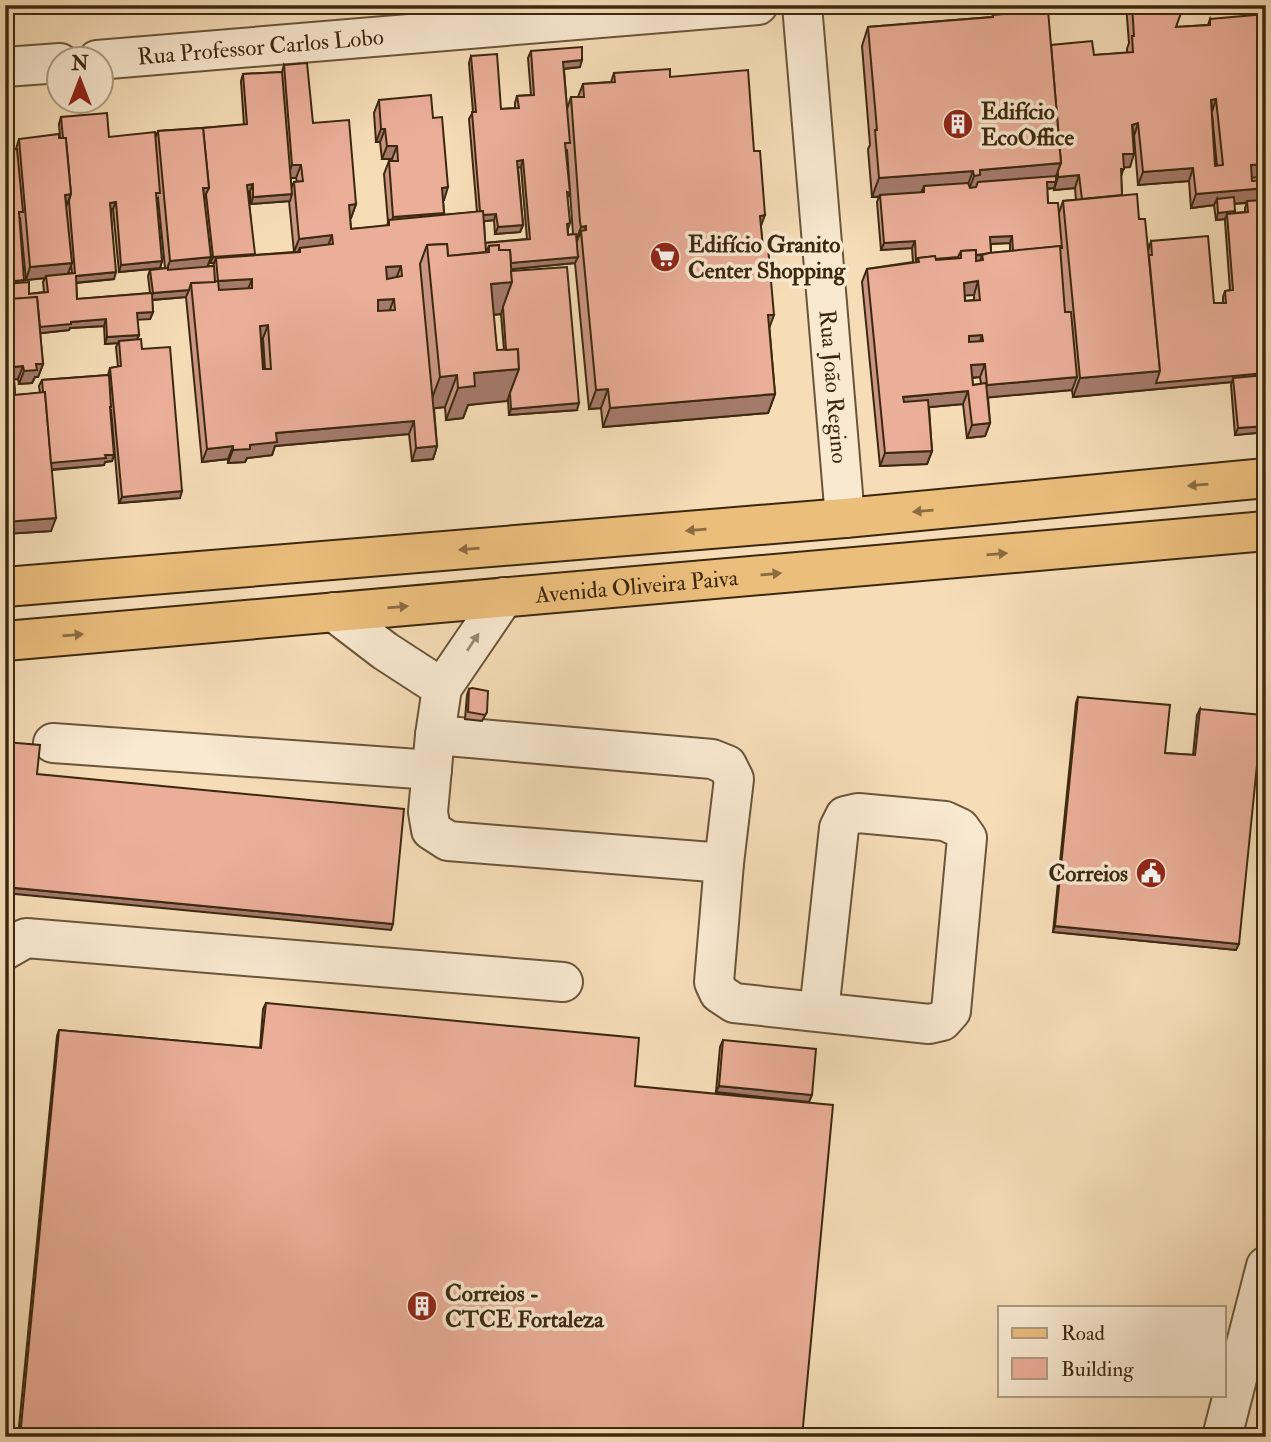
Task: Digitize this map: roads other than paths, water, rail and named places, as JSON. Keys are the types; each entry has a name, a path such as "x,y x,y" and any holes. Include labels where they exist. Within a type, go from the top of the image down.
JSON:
{"main road":[{"path":"5,587 845,518 1266,478"},
{"name":"Avenida Oliveira Paiva","path":"5,641 1266,531"}],"street":[{"name":"Rua Professor Carlos Lobo","path":"116,58 758,5"},
{"name":"Rua João Regino","path":"802,5 845,518"},
{"path":"5,67 46,64"},
{"path":"504,597 442,688 428,812 431,830 448,841 724,863"},
{"path":"334,612 442,688"},
{"path":"53,743 712,759 727,765 734,779 714,982 719,993 734,1003 929,1024 942,1021 951,1011 967,838 960,828 945,821 858,813 845,816 839,828 819,1012"},
{"path":"5,950 26,938 563,982"},
{"path":"1222,1437 1266,1266"}],"place":[{"name":"Edifício EcoOffice","path":"958,124"},
{"name":"Edifício Granito Center Shopping","path":"665,257"},
{"name":"Correios","path":"1151,873"},
{"name":"Correios - CTCE Fortaleza","path":"422,1306"}]}
